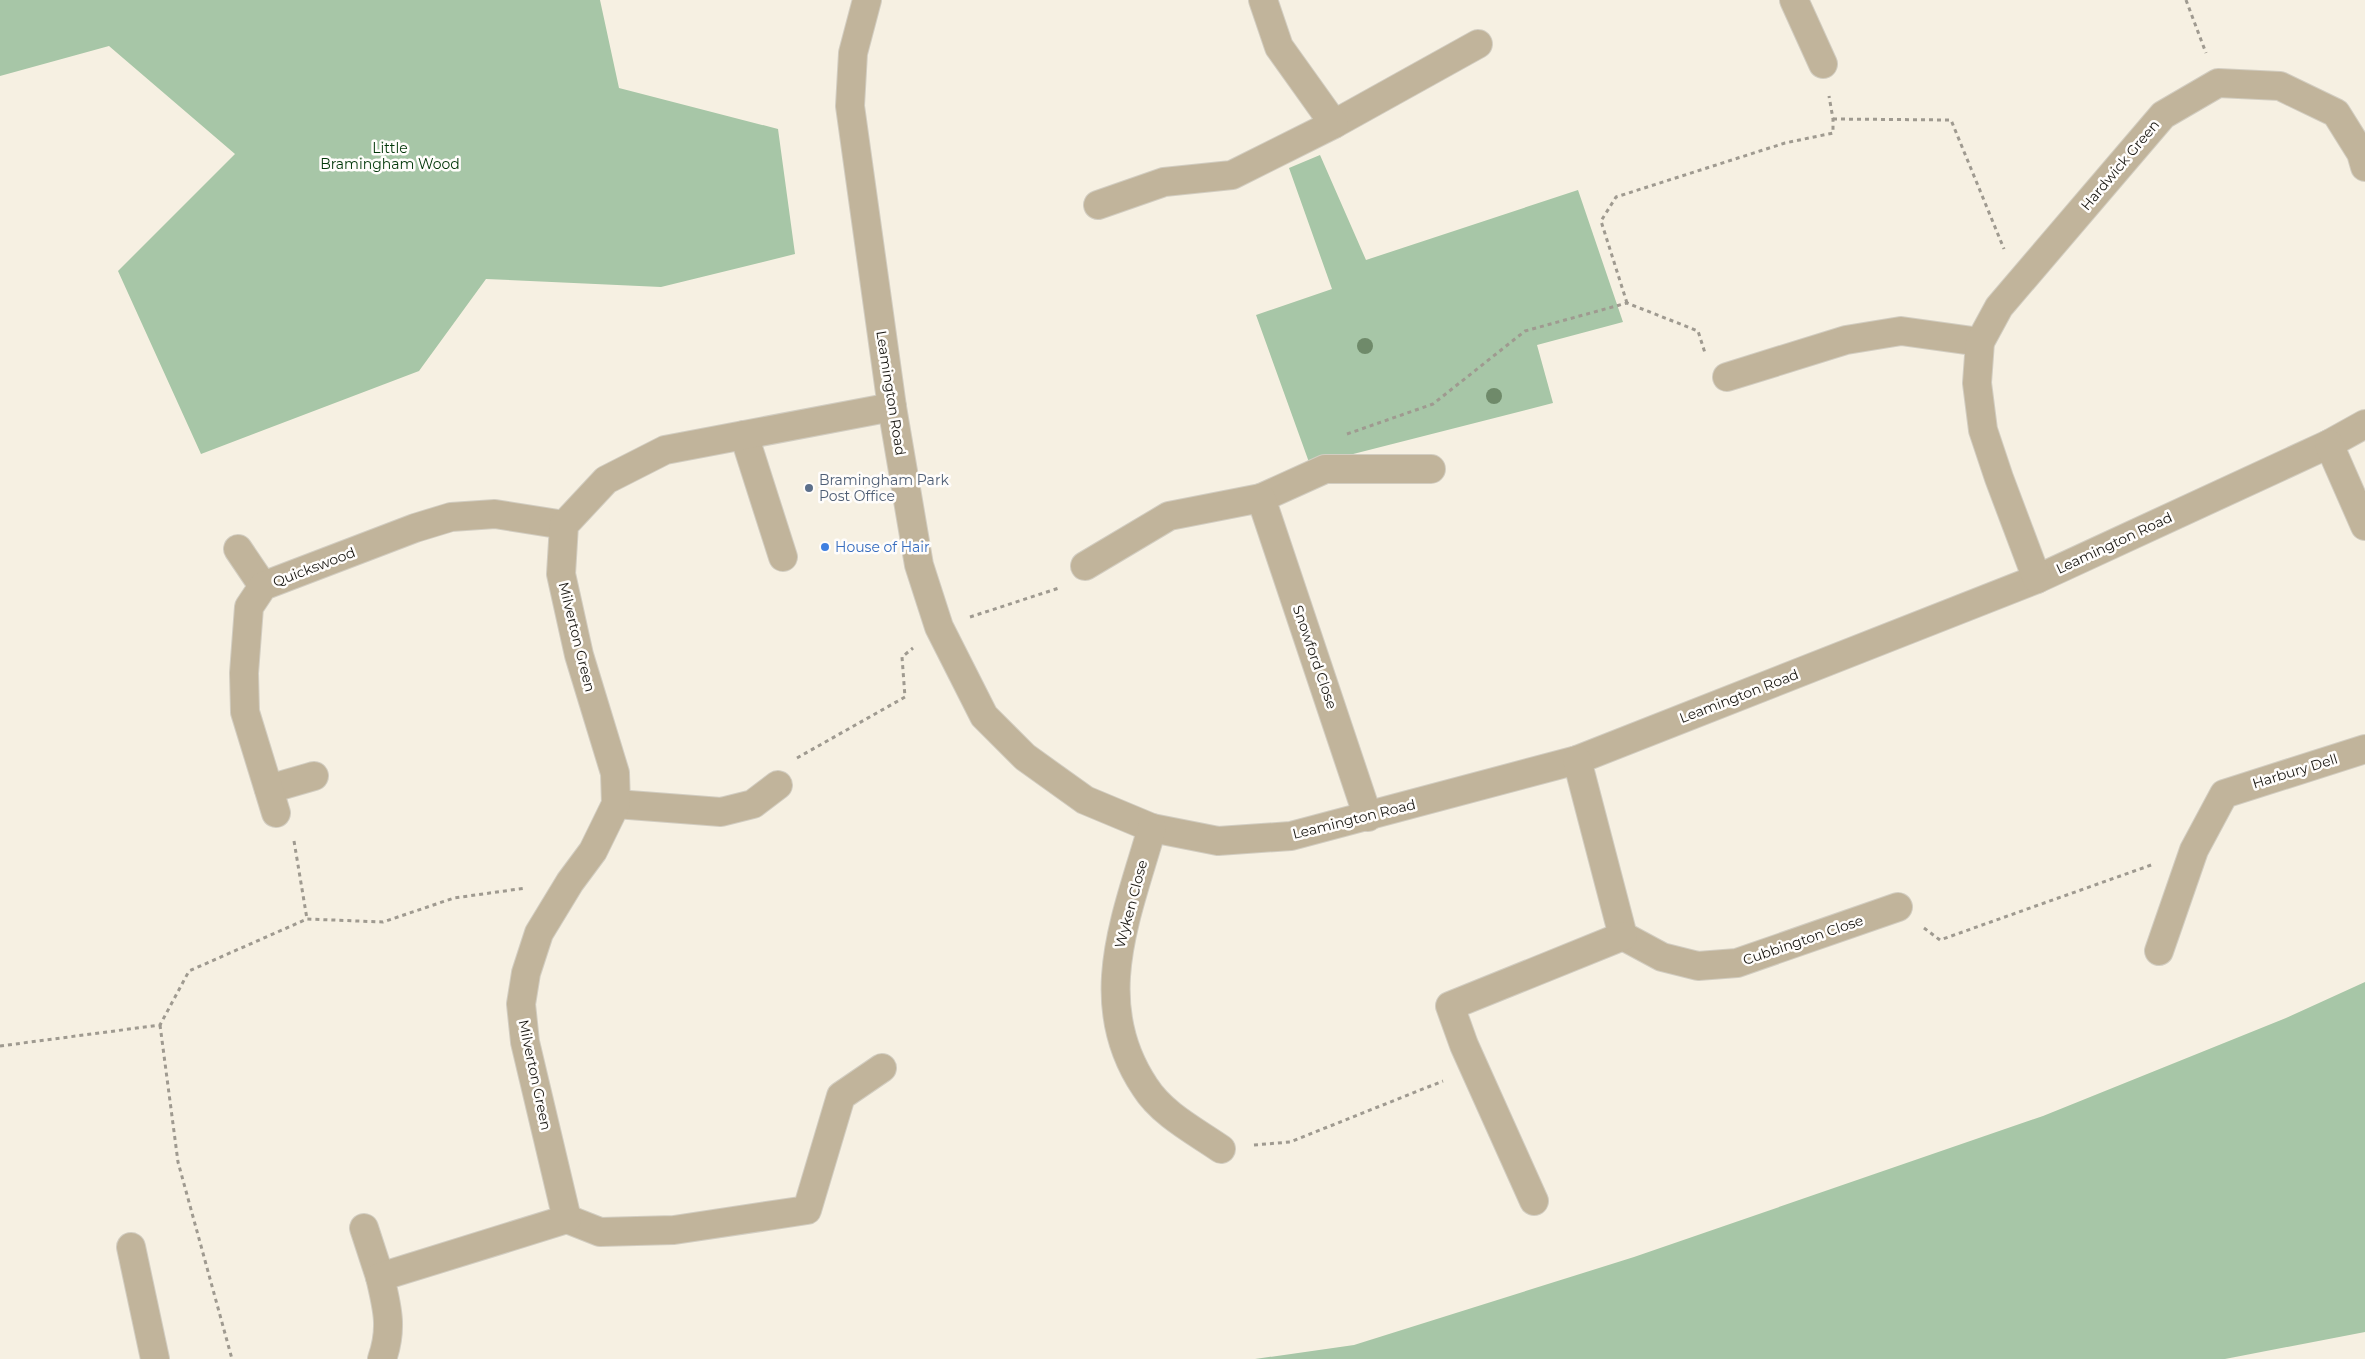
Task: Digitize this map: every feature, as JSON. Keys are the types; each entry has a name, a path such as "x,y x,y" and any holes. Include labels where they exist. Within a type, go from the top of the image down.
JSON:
{"street":[{"name":"Leamington Road","path":"867,0 853,53 850,106 892,407 920,565 938,627 984,716 1025,757 1085,800 1152,828 1218,841 1291,836 1577,760 2037,579 2329,444 2365,424"},
{"path":"1263,0 1279,47 1334,124"},
{"path":"1794,0 1823,64"},
{"path":"1098,205 1164,182 1232,175 1334,124 1478,44"},
{"path":"2218,83 2280,86 2336,113 2361,153 2365,167"},
{"name":"Hardwick Green","path":"2037,579 1983,430 1977,383 1980,342 1999,307 2163,115 2218,83"},
{"path":"1727,377 1846,340 1901,332 1980,342"},
{"path":"564,525 606,480 664,450 892,407"},
{"path":"744,435 783,557"},
{"path":"2329,444 2365,526"},
{"path":"1084,566 1169,516 1261,498 1325,469 1431,469"},
{"name":"Snowford Close","path":"1261,498 1368,817"},
{"name":"Quickswood","path":"273,801 245,712 244,673 249,606 263,586 451,516 495,514 564,525"},
{"name":"Milverton Green","path":"564,525 561,574 579,655 616,773 616,804 593,851 570,882 539,933 526,973 521,1004 525,1042 567,1219"},
{"path":"238,549 263,586"},
{"name":"Harbury Dell","path":"2194,850 2224,794 2365,749"},
{"path":"1534,1201 1469,1057 1450,1006 1623,936 1577,760"},
{"path":"273,801 314,776"},
{"path":"616,804 721,812 753,804 778,785"},
{"name":"Wyken Close","path":"1152,828 1118,946 1114,998 1123,1043 1145,1088 1172,1115 1221,1148"},
{"path":"2159,951 2194,850"},
{"name":"Cubbington Close","path":"1623,936 1662,957 1698,966 1737,963 1898,908"},
{"path":"380,1277 567,1219 600,1232 674,1230 807,1210 841,1096 882,1068"},
{"path":"364,1228 380,1277 389,1315 386,1349 382,1359"},
{"path":"131,1247 155,1359"}],"path":[{"path":"2186,0 2218,83"},
{"path":"1627,302 1601,221 1616,197 1785,143 1833,133 1834,119 1823,64"},
{"path":"1834,119 1951,120 2019,285"},
{"path":"1342,435 1432,404 1525,332 1627,302 1698,331 1708,362 1727,377"},
{"path":"273,801 289,822 298,857 307,919"},
{"path":"1898,908 1940,940 2194,850"},
{"path":"232,1359 178,1162 160,1024 189,971 307,919 383,922 454,898 570,882"},
{"path":"0,1046 160,1024"},
{"path":"1221,1148 1290,1142 1469,1057"}],"green space":[{"name":"Little Bramingham Wood","path":"0,0 600,0 619,88 778,129 795,254 661,287 486,279 419,371 201,454 118,271 235,154 109,46 0,76"},
{"path":"1320,155 1366,260 1578,190 1623,322 1537,345 1553,403 1310,465 1256,315 1332,289 1289,168"},
{"path":"2365,982 2365,1332 2225,1359 1255,1359 1354,1345 1634,1257 2043,1116 2286,1018"}],"place":[{"name":"Bramingham Park Post Office","path":"809,488"},
{"name":"House of Hair","path":"825,547"}]}
